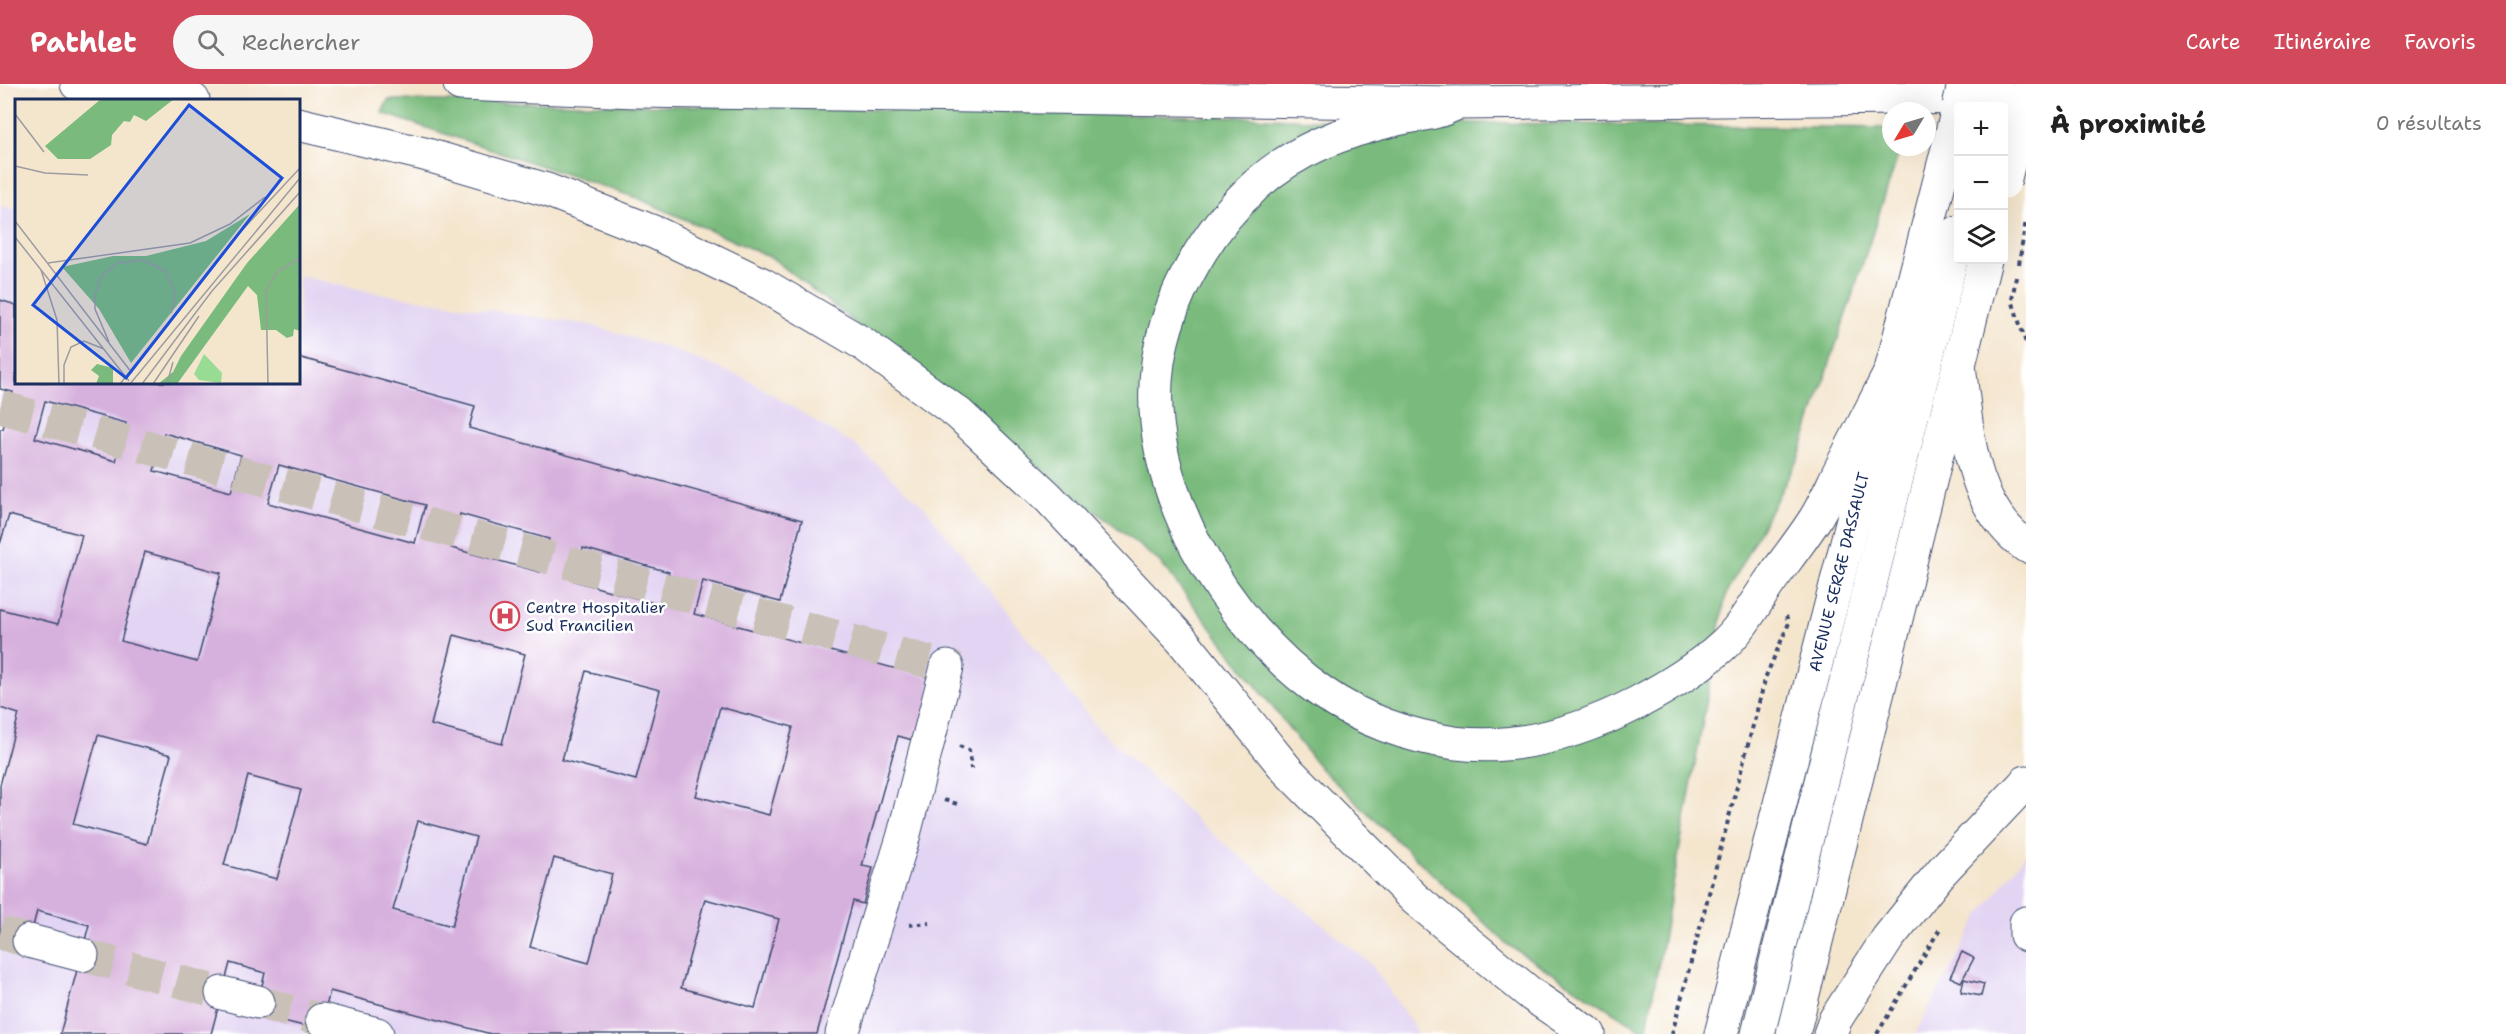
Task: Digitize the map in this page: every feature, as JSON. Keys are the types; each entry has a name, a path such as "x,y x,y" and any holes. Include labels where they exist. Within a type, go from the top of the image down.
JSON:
{"main road":[{"path":"77,84 186,99"},
{"path":"460,84 637,91 1457,103 2026,95 2008,166"},
{"name":"AVENUE SERGE DASSAULT","path":"1960,102 1965,84"},
{"path":"1991,102 1995,84"},
{"path":"1457,103 1433,115 1402,117 1343,133 1303,151 1278,167 1239,202 1203,250 1185,279 1164,333 1157,365 1157,418 1161,445 1188,531 1203,561 1256,631 1298,674 1324,694 1385,726 1465,743 1512,742 1574,731 1619,712 1661,690 1722,646 1744,621 1817,516 1891,371"},
{"path":"300,124 424,154 547,190 656,233 762,284 862,343 958,414 1048,497 1182,640 1287,770 1415,899 1532,995 1589,1034"},
{"name":"AVENUE SERGE DASSAULT","path":"1721,1034 1954,129"},
{"path":"1758,1034 1954,252"},
{"path":"1793,1034 1984,264"},
{"path":"1959,366 1976,474 1988,504 2006,531 2026,546"},
{"path":"842,1034 903,838 947,667"},
{"path":"1830,1034 1835,1020 1888,938 1942,871 2026,782"},
{"path":"2026,923 2026,935"},
{"path":"29,941 82,955"},
{"path":"222,993 258,1002"},
{"path":"322,1020 376,1034"}],"path":[{"path":"2026,220 2012,300 2026,343"},
{"path":"1877,1034 1941,926"}],"shaded area":[{"name":"Centre Hospitalier Sud Francilien","path":"0,206 15,209 15,384 300,384 300,276 376,293 590,325 671,349 747,379 856,446 924,506 1097,727 1202,825 1371,964 1419,1034 0,1034"},
{"path":"2026,854 2026,1034 1915,1034 1979,916"}],"green space":[{"path":"388,100 1247,117 1332,121 1882,128 1882,156 1898,156 1799,457 1726,594 1646,1033 1508,945 1320,768 1160,562 772,258 637,198 382,113"}],"building":[{"path":"0,300 15,305 15,384 300,384 300,358 475,406 469,428 802,520 780,602 703,581 694,614 930,678 927,744 898,736 862,866 873,868 863,904 853,901 817,1034 491,1034 330,991 320,1030 255,1014 265,973 230,963 211,1034 60,1034 89,925 37,911 26,953 0,945 0,785 19,714 0,708 0,609 58,624 82,535 9,515 0,544 0,429 3,429 13,392 0,389","holes":["45,401 126,423 116,461 35,438","164,433 241,455 231,492 154,471","279,465 425,505 415,543 268,503","460,514 549,539 540,572 451,548","583,548 669,572 661,605 574,581","145,552 221,573 197,662 121,641","454,635 525,654 502,744 431,725","586,671 660,690 636,780 562,760","720,707 793,727 769,815 696,796","98,735 171,755 147,844 73,824","248,776 301,790 277,879 224,865","418,821 476,837 452,926 393,910","554,858 612,874 589,963 530,947","705,899 779,919 755,1008 681,988"]},
{"path":"1962,952 1974,958 1961,982 1950,977"},
{"path":"1964,979 1984,984 1981,996 1961,992"}],"tunnel":[{"path":"0,407 958,670"},
{"path":"0,933 29,941"},
{"path":"82,955 222,993"},
{"path":"258,1002 322,1020"}],"place":[{"name":"Centre Hospitalier Sud Francilien","path":"505,616"}]}
